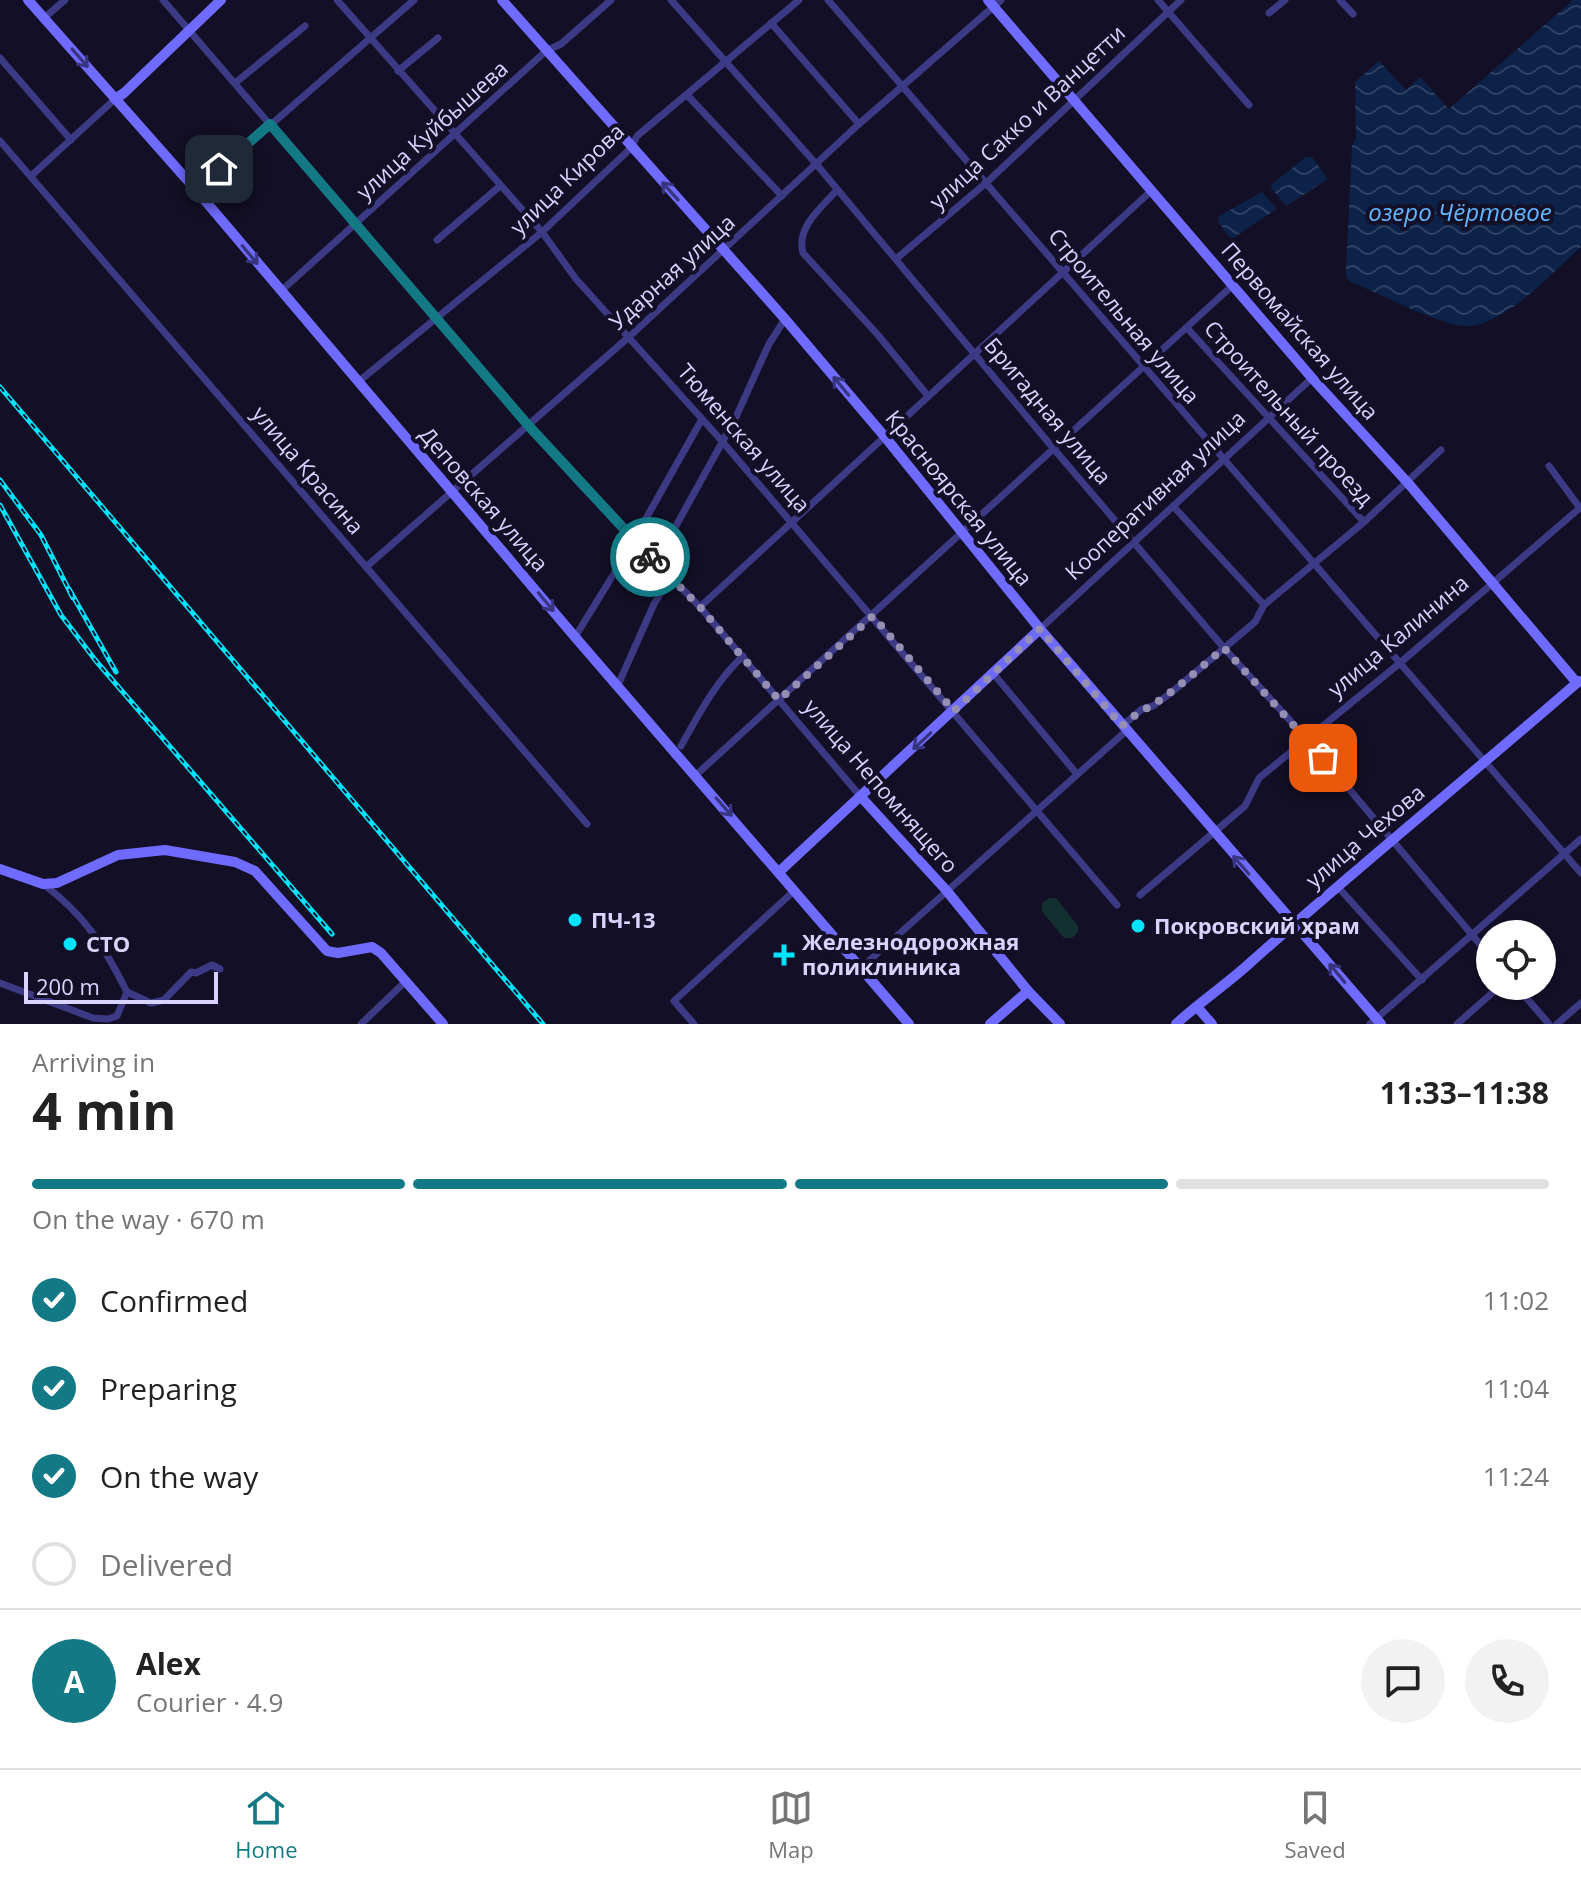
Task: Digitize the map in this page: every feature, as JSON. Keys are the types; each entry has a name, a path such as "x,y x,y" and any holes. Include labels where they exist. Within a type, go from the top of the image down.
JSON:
{"main road":[{"name":"Деповская улица","path":"28,0 196,190 909,1024"},
{"path":"115,99 221,0"},
{"name":"Красноярская улица","path":"502,0 785,319 1040,629 1294,922 1376,1022"},
{"name":"Первомайская улица","path":"994,2 1151,191 1580,683"},
{"name":"Кооперативная улица","path":"780,871 1040,629"},
{"name":"улица Чехова","path":"1176,1024 1392,838 1580,683"},
{"name":"улица Непомнящего","path":"861,797 946,890 1028,991 1060,1024"},
{"path":"0,869 43,884 57,883 118,855 165,850 235,862 255,871 327,951 338,953 372,947 381,953 443,1024"},
{"path":"990,1024 1028,991"},
{"path":"1197,1007 1212,1024"}],"street":[{"path":"44,18 65,0"},
{"name":"улица Непомнящего","path":"163,0 527,424 633,540 700,607 861,797"},
{"name":"Тюменская улица","path":"337,0 542,232 576,279 630,336 873,616 1117,905"},
{"path":"196,190 414,0"},
{"name":"улица Куйбышева","path":"281,291 546,51 561,44 611,0"},
{"name":"Бригадная улица","path":"671,0 817,165 1053,448 1476,939"},
{"name":"улица Кирова","path":"358,382 542,232 631,148 637,136 799,0"},
{"name":"Строительная улица","path":"828,0 1581,873"},
{"path":"1158,0 1249,105"},
{"name":"улица Сакко и Ванцетти","path":"896,259 986,183 1181,0"},
{"path":"1269,13 1285,0"},
{"path":"1340,0 1353,14"},
{"name":"Ударная улица","path":"366,567 630,336 994,2"},
{"path":"771,23 859,124"},
{"path":"235,83 305,26"},
{"path":"398,71 438,38"},
{"path":"0,58 71,140"},
{"path":"688,96 782,196"},
{"path":"31,176 115,99"},
{"name":"улица Красина","path":"0,141 587,824"},
{"path":"437,240 500,186"},
{"path":"837,190 802,231 800,243 803,253 878,335 928,396"},
{"path":"700,607 1151,191"},
{"path":"696,775 1233,285"},
{"path":"656,562 735,419 769,344 785,319"},
{"name":"Строительный проезд","path":"1187,328 1364,522"},
{"name":"Кооперативная улица","path":"1040,629 1312,378"},
{"path":"575,637 702,419"},
{"path":"861,968 1142,709 1153,706 1172,692 1255,622 1264,605 1315,565 1441,450"},
{"path":"1549,466 1580,508"},
{"path":"1173,506 1264,605"},
{"name":"улица Калинина","path":"1140,895 1245,806 1259,778 1400,663 1580,508"},
{"path":"618,685 654,604 671,577"},
{"path":"681,746 705,703 743,656"},
{"path":"993,673 1076,773"},
{"path":"1376,1022 1581,839"},
{"path":"43,884 69,903 81,918 107,953 127,992 151,1003 164,1000 191,972 196,973 212,965 220,969"},
{"path":"1337,886 1422,980"},
{"path":"694,1024 674,1001 795,890"},
{"path":"361,1024 406,981"},
{"path":"0,983 93,1018 117,1016 127,992"},
{"path":"1457,1024 1484,1000"},
{"path":"1528,1000 1549,1024"},
{"path":"1557,1024 1581,1003"}],"green space":[{"path":"1056,898 1078,926 1078,932 1072,938 1064,938 1041,910 1043,902"}],"water":[{"name":"озеро Чёртовое","path":"1573,0 1581,0 1581,247 1512,308 1480,324 1466,326 1441,321 1351,282 1346,277 1346,270 1352,146 1356,138 1355,82 1379,61 1406,90 1420,77 1449,109"},
{"path":"1306,157 1312,157 1328,179 1286,206 1271,188 1272,184"},
{"path":"1262,192 1277,209 1233,238 1229,237 1218,221 1219,216"}],"railway":[{"path":"0,387 543,1024"},
{"path":"0,480 41,535 73,598"},
{"path":"0,505 61,615 96,661 332,934"},
{"path":"69,589 116,672"}],"way so far":[{"path":"650,557 700,607 779,700 873,616 954,711 1040,629 1122,726 1142,709 1153,706 1172,692 1224,648 1323,758"}],"place":[{"name":"ПЧ-13","path":"575,920"},
{"name":"Покровский храм","path":"1138,926"},
{"name":"СТО","path":"70,944"},
{"name":"Железнодорожная поликлиника","path":"784,955"}],"route":[{"path":"219,169 270,124 527,424 650,557"}]}
